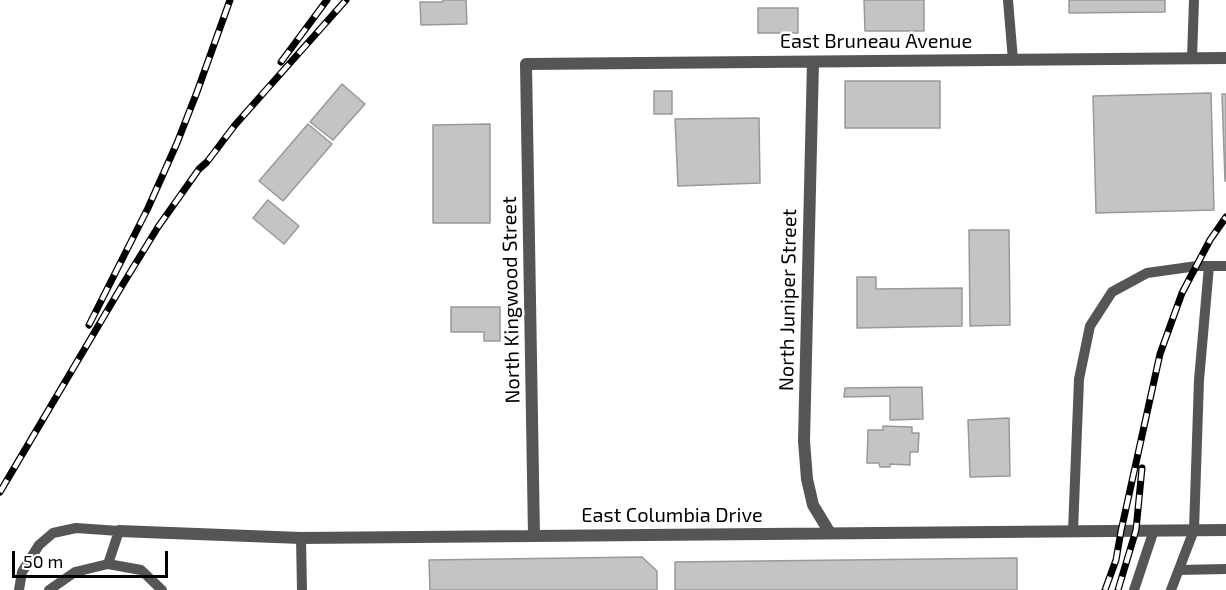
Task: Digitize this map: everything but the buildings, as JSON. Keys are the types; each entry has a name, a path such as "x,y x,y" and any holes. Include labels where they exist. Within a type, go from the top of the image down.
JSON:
{"street":[{"name":"East Bruneau Avenue","path":"526,64 1226,58"},
{"name":"North Juniper Street","path":"813,62 804,441 807,479 813,505 830,533"},
{"name":"North Kingwood Street","path":"526,64 534,536"},
{"name":"East Columbia Drive","path":"119,531 301,538 1226,530"}],"lane":[{"path":"1008,0 1013,60"},
{"path":"1192,58 1194,0"},
{"path":"1073,531 1079,379 1090,326 1112,292 1147,273 1197,266 1226,266"},
{"path":"1171,590 1194,530 1199,380 1209,266"},
{"path":"19,590 22,572 39,545 53,533 76,528 119,531 108,564"},
{"path":"1134,590 1154,530"},
{"path":"301,538 302,590"},
{"path":"49,590 75,572 108,564 141,570 162,590"},
{"path":"1179,570 1226,569"}],"railway":[{"path":"89,325 148,208 177,143 230,0"},
{"path":"281,62 327,0"},
{"path":"0,492 158,227 199,169 235,125 346,0"},
{"path":"1105,590 1116,560 1160,354 1182,293 1210,240 1226,217"},
{"path":"1118,590 1136,530 1142,468"}]}
